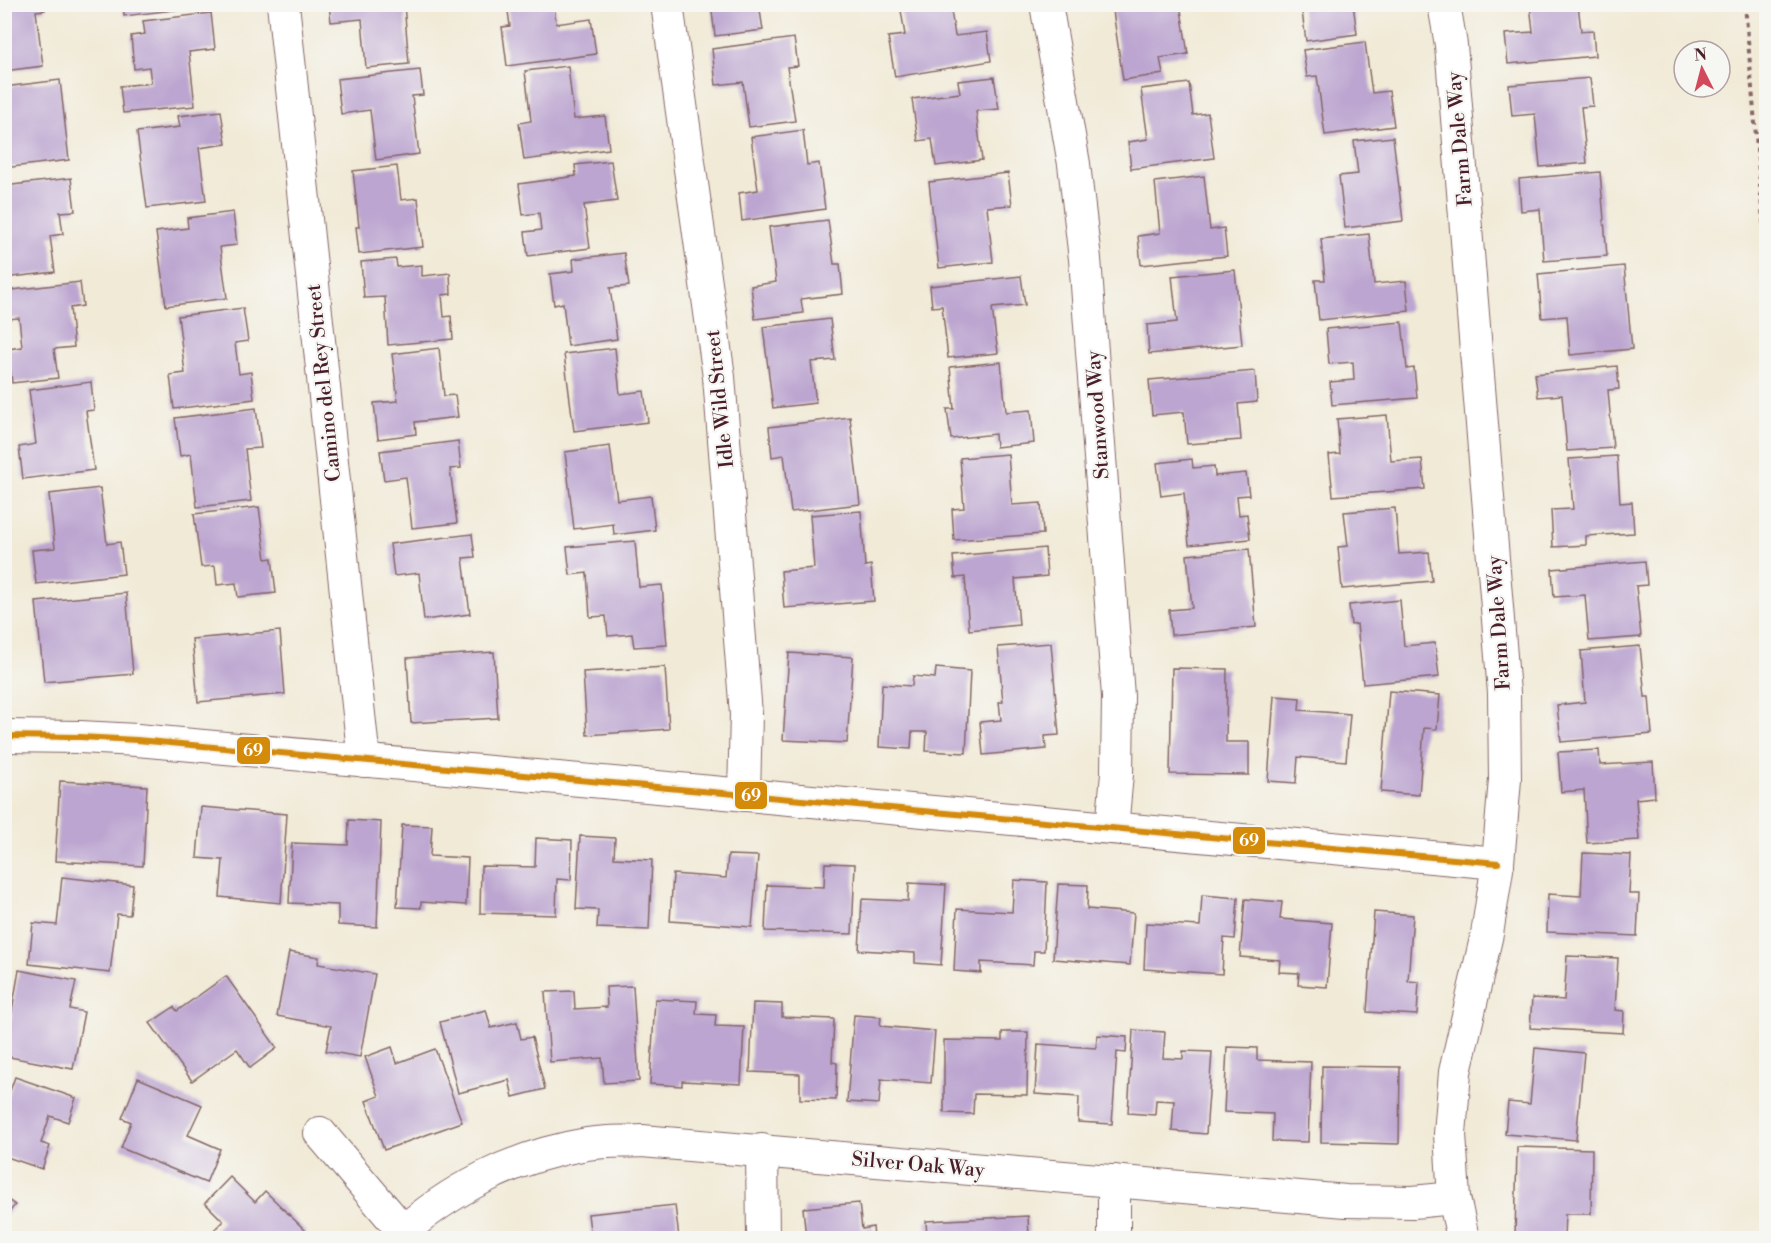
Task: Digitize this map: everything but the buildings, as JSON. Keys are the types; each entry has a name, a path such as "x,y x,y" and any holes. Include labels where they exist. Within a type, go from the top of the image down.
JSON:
{"street":[{"name":"Camino del Rey Street","path":"283,4 364,761"},
{"name":"Idle Wild Street","path":"667,4 719,377 746,714 744,795"},
{"name":"Stanwood Way","path":"1046,4 1074,164 1085,259 1118,696 1117,774 1112,828"},
{"name":"Farm Dale Way","path":"1444,4 1451,45 1504,693 1505,779 1498,863 1487,934 1455,1072 1450,1134 1455,1198 1463,1239"},
{"path":"4,736 137,740 1498,863"},
{"name":"Silver Oak Way","path":"320,1133 400,1235 444,1199 490,1173 553,1152 588,1144 642,1141 1346,1201 1413,1202 1455,1198"},
{"path":"762,1150 763,1239"},
{"path":"1114,1181 1114,1239"}],"path":[{"path":"1745,4 1767,256"}],"transit line":[{"name":"69","path":"4,736 137,740 1498,863"}]}
